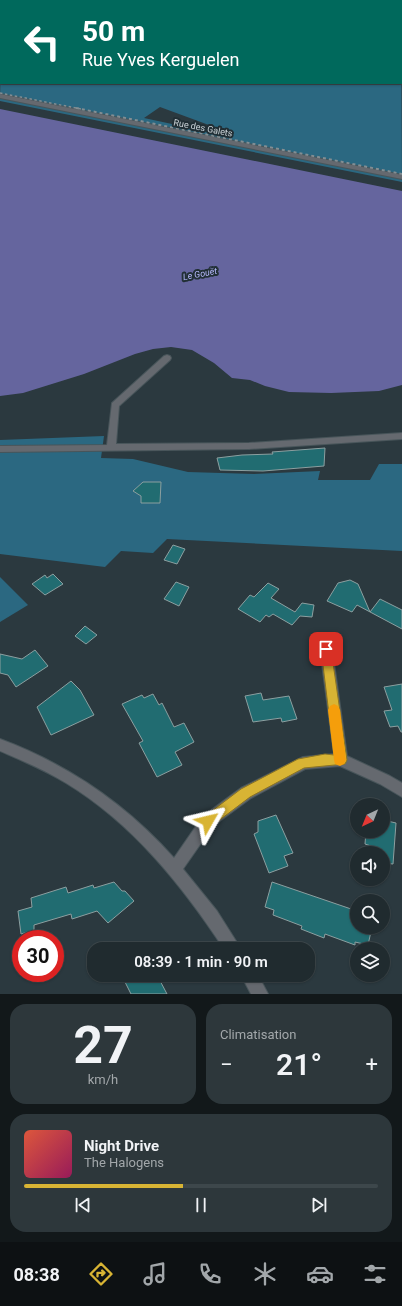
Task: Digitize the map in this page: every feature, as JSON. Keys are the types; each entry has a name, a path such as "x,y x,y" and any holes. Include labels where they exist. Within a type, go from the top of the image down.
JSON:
{"street":[{"name":"Rue des Galets","path":"0,96 402,178"},
{"path":"112,448 116,405 167,358"},
{"path":"0,449 249,446 402,436"},
{"path":"326,649 341,760"},
{"path":"0,745 27,754 76,782 114,809 174,868 228,942"},
{"path":"174,868 208,821 246,793 303,763 325,760 341,760 385,780 402,791"},
{"path":"253,982 260,994"}],"shaded area":[{"path":"0,84 401,84 402,182 0,101","holes":["160,107 217,128 200,130 144,118"]},
{"path":"104,436 101,458 133,459 188,472 254,474 320,471 318,480 370,480 379,464 402,464 402,551 167,539 153,553 121,551 105,567 0,554 0,440"},
{"path":"0,577 28,605 0,622"}],"water":[{"name":"Le Gouët","path":"0,109 402,191 402,385 379,391 331,393 289,392 265,386 250,380 232,378 214,363 192,350 171,347 153,349 135,354 84,374 23,393 0,396"}],"building":[{"path":"325,448 324,466 263,471 220,470 217,458 242,455 273,454 272,452"},
{"path":"143,482 161,482 160,503 141,503 141,496 133,491"},
{"path":"173,545 185,549 177,564 164,560"},
{"path":"53,574 63,584 45,595 32,584 45,575 47,578"},
{"path":"350,580 358,584 370,612 357,605 352,612 327,601 338,583"},
{"path":"176,582 189,587 179,606 164,599"},
{"path":"268,583 279,589 271,598 295,612 302,603 314,605 312,617 300,616 292,625 273,614 269,617 266,615 260,622 238,609 250,595 254,597"},
{"path":"380,599 402,610 402,629 370,612"},
{"path":"85,626 97,635 86,644 75,636"},
{"path":"35,650 48,666 16,687 8,675 0,673 0,654 22,659"},
{"path":"71,681 80,690 94,715 51,735 37,707"},
{"path":"402,684 401,732 398,726 390,727 384,711 392,710 384,687"},
{"path":"261,693 263,700 289,696 297,719 282,722 281,718 253,722 245,696"},
{"path":"153,694 159,705 162,703 174,727 184,723 194,742 175,752 182,765 157,777 139,743 143,741 122,704 142,695 144,698"},
{"path":"276,815 293,853 284,856 288,866 269,873 254,834 258,832 258,821"},
{"path":"390,822 396,823 393,864 390,864 390,846 371,846 365,844 365,838 390,838"},
{"path":"114,882 134,901 108,923 97,911 72,919 71,914 34,925 34,930 20,930 18,911 32,907 31,898 66,887 68,893 93,885 94,888"},
{"path":"272,882 350,909 350,934 370,934 369,942 350,943 325,934 324,938 301,929 302,926 273,915 274,910 265,907"},
{"path":"125,982 161,982 167,994 131,994"}],"railway":[{"path":"0,93 79,109"},
{"path":"79,109 402,174"}],"slow traffic":[{"path":"334,710 340,760"}],"route":[{"path":"208,821 246,793 303,763 325,760 341,760 326,649"}]}
